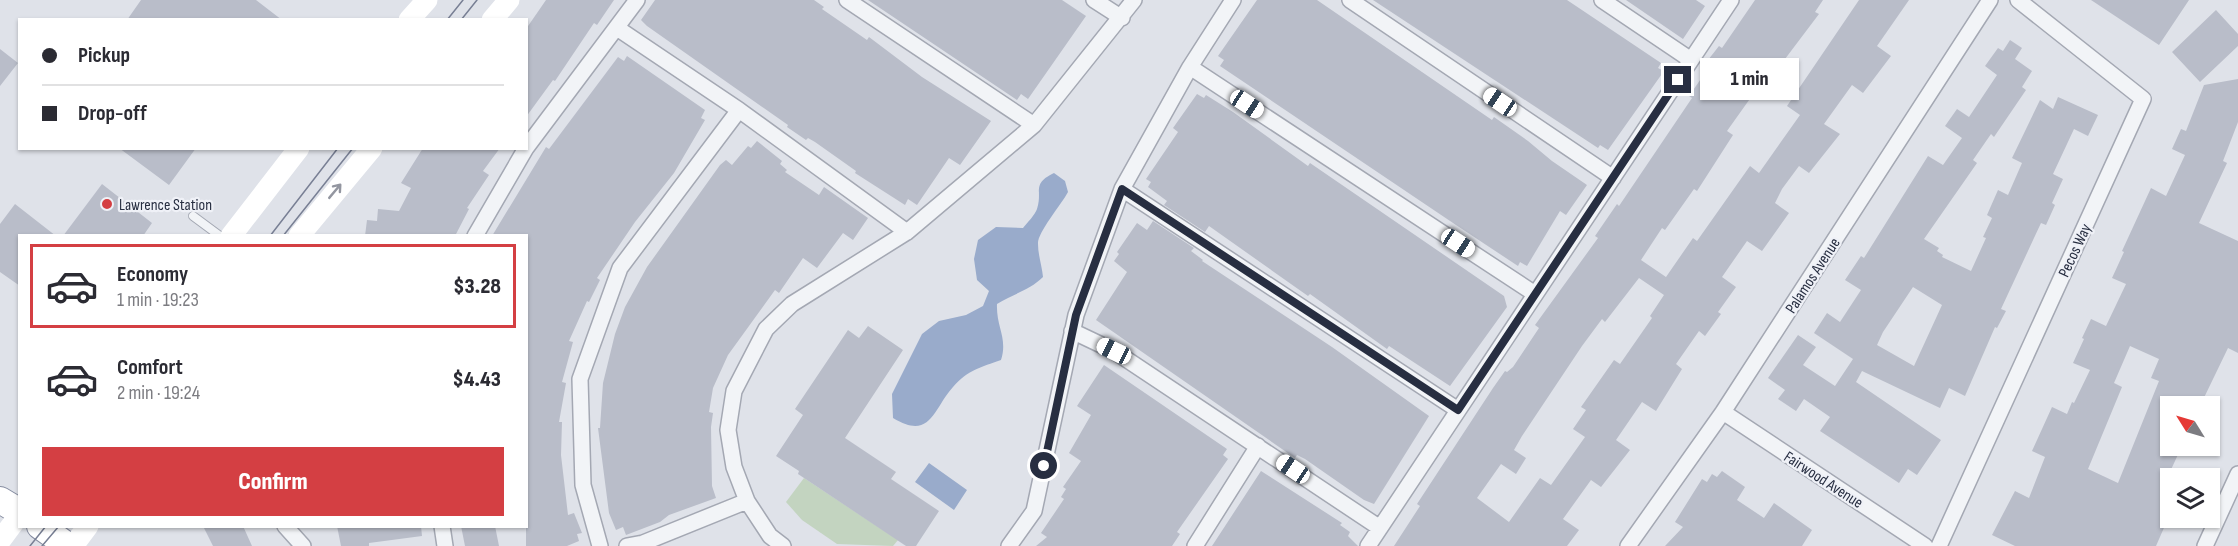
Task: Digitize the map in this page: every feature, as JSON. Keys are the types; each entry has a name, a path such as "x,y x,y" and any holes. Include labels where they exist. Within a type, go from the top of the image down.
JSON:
{"highway":[{"path":"0,500 18,512"},
{"path":"43,528 68,546"}],"main road":[{"path":"411,18 427,0"},
{"path":"494,18 509,0"},
{"path":"232,234 297,150"},
{"path":"301,234 370,150"},
{"path":"0,541 18,516"},
{"path":"73,546 86,528"}],"street":[{"path":"528,145 637,0"},
{"path":"847,0 1034,125"},
{"path":"1094,0 1122,18"},
{"path":"783,546 770,536 747,501 734,467 728,430 734,391 766,329 792,304 907,232 1034,125 1122,18 1134,0"},
{"path":"1350,0 1613,178"},
{"path":"1602,0 1691,60"},
{"path":"1368,546 1731,0"},
{"name":"Palamos Avenue","path":"1628,546 1723,412 1990,0"},
{"name":"Pecos Way","path":"1939,546 2143,99 2018,0"},
{"path":"1009,546 1034,511 1072,332 1122,189 1229,1"},
{"path":"618,28 739,110 907,232"},
{"path":"1190,67 1535,294"},
{"path":"600,546 583,485 580,379 620,268 739,110"},
{"path":"476,234 525,150"},
{"path":"1122,189 1458,410"},
{"path":"1072,332 1114,351 1380,528"},
{"name":"Fairwood Avenue","path":"1723,412 1925,546"},
{"path":"1194,546 1258,446"},
{"path":"2205,546 2238,474"},
{"path":"627,546 643,543 747,501"},
{"path":"287,528 303,546"},
{"path":"442,528 445,546"}],"lane":[{"path":"193,216 217,234"}],"green space":[{"path":"804,478 898,540 893,546 837,544 802,520 786,502"}],"water":[{"path":"1054,173 1065,181 1068,192 1039,239 1043,277 1027,289 997,304 1003,339 1001,360 964,377 953,387 930,419 923,424 916,426 906,424 893,418 892,394 922,334 939,321 966,315 983,306 989,291 977,280 974,259 978,240 996,227 1023,228 1037,209 1040,184"},
{"path":"929,463 967,490 954,510 915,482"}],"building":[{"path":"141,0 256,0 279,18 128,18"},
{"path":"546,0 614,0 597,25 594,23 555,81 553,80 528,114 528,26"},
{"path":"655,0 814,0 824,7 822,9 867,40 869,37 922,77 991,121 960,165 949,158 917,205 908,199 905,205 855,173 856,171 815,142 808,138 806,140 787,127 788,125 647,26 641,20"},
{"path":"868,0 1062,0 1086,16 1028,99 1021,94 1017,100"},
{"path":"1257,0 1317,0 1492,120 1494,117 1587,185 1566,215 1560,211 1527,266 1520,262 1518,266 1220,66 1224,60 1218,56"},
{"path":"1373,0 1567,0 1661,63 1658,68 1664,71 1608,150 1600,145 1598,148"},
{"path":"1626,0 1696,0 1705,6 1683,39"},
{"path":"1755,0 1823,0 1815,12 1819,14 1773,75 1769,72 1727,131 1733,135 1697,191 1694,189 1665,230 1662,228 1641,260 1666,277 1693,238 1697,241 1750,166 1759,173 1800,115 1787,106 1859,0 1909,0 1877,46 1891,56 1863,93 1852,85 1824,124 1840,134 1809,173 1799,166 1782,189 1775,203 1789,213 1762,251 1747,241 1722,277 1736,287 1718,312 1721,314 1705,336 1699,331 1676,364 1682,369 1656,411 1642,402 1616,440 1630,450 1601,487 1591,480 1563,519 1579,530 1567,546 1394,546 1420,506 1417,504 1493,388 1505,371 1513,367 1539,328 1535,325 1598,238 1595,236 1617,204 1619,206 1692,98 1689,96 1712,63 1708,60 1719,46 1722,48","holes":["1639,278 1664,295 1650,316 1652,318 1620,364 1614,360 1581,407 1586,410 1573,429 1585,437 1551,485 1540,478 1509,522 1477,498 1501,464 1516,474 1526,458 1514,450 1522,436 1582,346 1602,319 1605,322"]},
{"path":"2091,0 2189,0 2159,45"},
{"path":"2216,10 2238,34 2238,46 2200,82 2172,52"},
{"path":"2010,40 2022,48 2015,59 2032,71 2022,87 2026,90 1994,137 1991,134 1973,160 1977,163 1924,239 1939,248 1937,251 1943,255 1942,257 1971,271 1986,238 1983,237 1992,218 1987,215 1998,190 2008,195 2022,163 2012,158 2040,100 2053,109 2058,97 2098,115 2088,136 2074,129 2053,174 2063,179 2052,203 2055,205 2046,225 2041,223 2001,309 2006,311 1997,328 1995,327 1965,396 1949,388 1940,408 1862,371 1856,382 1941,440 1917,475 1908,469 1899,483 1820,431 1830,417 1804,399 1796,411 1778,399 1785,390 1768,378 1798,335 1816,347 1803,365 1835,386 1853,359 1814,333 1827,313 1840,322 1861,290 1845,280 1861,256 1864,258 1928,156 1943,165 1962,138 1945,126 1957,109 1969,117 1997,75 1985,66 1998,48 2003,51","holes":["1913,287 1942,305 1914,366 1877,345"]},
{"path":"0,49 18,63 0,86"},
{"path":"627,56 705,110 701,118 705,120 674,173 635,222 597,278 600,280 589,302 587,301 569,341 573,342 562,382 566,383 559,422 562,422 561,455 568,515 574,513 582,533 577,534 579,541 567,546 526,546 526,528 528,528 528,234 493,234 546,147 549,149 618,57 624,61"},
{"path":"2238,79 2238,122 2223,161 2227,163 2199,223 2238,241 2238,353 2228,348 2205,396 2160,396 2160,456 2177,456 2172,468 2160,468 2160,528 2164,528 2156,546 2015,546 1992,535 2015,491 2029,498 2045,457 2032,451 2052,407 2067,414 2090,370 2073,363 2084,339 2082,338 2091,319 2106,326 2126,284 2112,278 2124,252 2122,251 2151,188 2166,196 2185,155 2172,149 2181,129 2186,131 2204,85","holes":["2130,346 2159,359 2151,378 2159,381 2118,483 2088,469 2122,387 2114,383"]},
{"path":"1197,94 1204,98 1206,95 1233,112 1308,166 1310,163 1504,296 1507,307 1450,386 1389,346 1387,349 1209,226 1205,232 1164,205 1167,201 1148,187 1151,182 1146,179 1178,132 1173,128"},
{"path":"757,141 782,161 780,164 787,170 785,172 819,195 824,187 868,218 853,240 843,233 817,268 803,258 779,293 775,290 728,355 713,388 709,412 713,413 711,427 712,486 716,498 669,515 660,522 626,535 623,527 616,530 609,513 598,428 600,428 603,383 615,334 625,307 647,267 720,165 726,160 732,165 748,146 751,148"},
{"path":"122,150 195,150 169,185"},
{"path":"422,150 499,150 483,171 489,175 467,208 469,209 456,234 365,234 367,220 377,221 378,209 399,211 411,188 401,183"},
{"name":"Lawrence Station","path":"102,184 152,223 144,234 64,234"},
{"path":"15,204 53,234 18,234 18,285 0,272 0,224"},
{"path":"1153,221 1194,248 1191,251 1202,261 1332,347 1429,416 1374,504 1364,500 1305,459 1297,455 1295,458 1096,320 1127,272 1114,261 1119,254 1117,252 1137,223 1147,230"},
{"path":"868,326 903,350 845,438 896,472 891,479 939,511 916,546 906,546 798,474 799,471 776,456 803,415 795,409 848,330 859,338"},
{"path":"1104,365 1227,449 1223,455 1228,459 1177,532 1180,534 1172,546 1036,546 1047,537 1041,533 1064,499 1061,497 1066,489 1063,487 1081,461 1069,453 1091,415 1077,406"},
{"path":"1261,471 1342,523 1340,525 1350,532 1348,536 1358,546 1212,546"},
{"path":"1722,471 1745,487 1737,500 1764,518 1774,503 1812,530 1802,546 1665,546 1683,527 1675,522 1702,479 1707,482 1712,474 1717,477"},
{"path":"204,528 244,528 252,546 213,546"},
{"path":"337,528 421,528 422,536 369,543 369,546 341,546"},
{"path":"461,528 495,528 499,546 465,546"}],"tram line":[{"path":"449,18 463,0"},
{"path":"463,18 477,0"},
{"path":"272,234 336,150"},
{"path":"285,234 351,150"},
{"path":"30,546 44,528"},
{"path":"42,546 57,528"}],"place":[{"name":"Lawrence Station","path":"107,204"}],"route":[{"path":"1044,466 1076,315 1122,189 1458,410 1678,80"}]}
